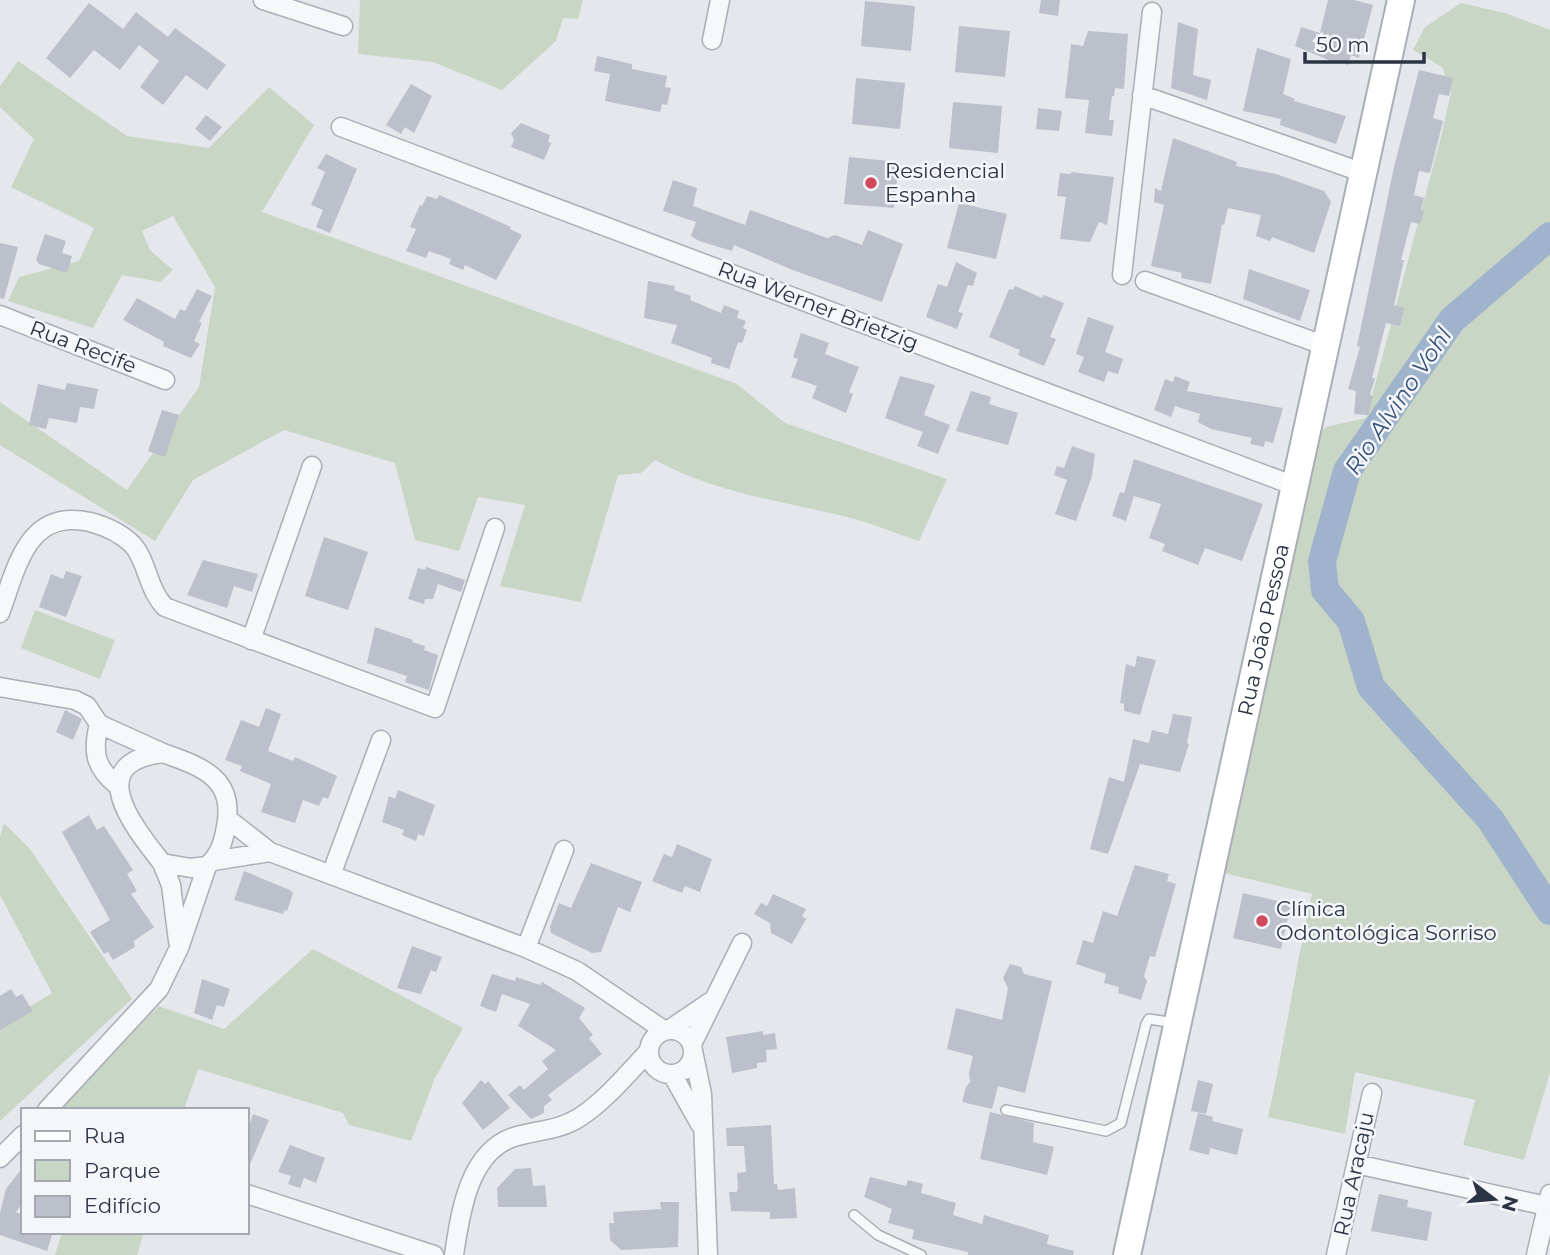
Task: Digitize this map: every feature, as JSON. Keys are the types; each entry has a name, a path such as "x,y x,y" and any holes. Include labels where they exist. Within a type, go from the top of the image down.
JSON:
{"street":[{"path":"263,0 343,26"},
{"path":"712,40 720,0"},
{"name":"Rua João Pessoa","path":"1127,1255 1400,1"},
{"path":"1122,275 1152,12"},
{"path":"1142,95 1364,173"},
{"name":"Rua Werner Brietzig","path":"341,127 1295,486"},
{"path":"1145,281 1326,346"},
{"name":"Rua Recife","path":"0,315 165,380"},
{"path":"251,640 312,466"},
{"path":"0,613 24,549 36,534 53,522 74,519 97,524 120,534 132,544 165,607 435,708 495,528"},
{"path":"0,687 75,700 87,706 99,724 209,772 226,791 228,819 220,849 210,864 179,948 150,1002 49,1108"},
{"path":"99,724 94,746 97,764 118,786 122,804 137,832 162,863 171,884 179,948"},
{"path":"331,875 381,740"},
{"path":"118,786 125,767 133,761 140,756 163,753"},
{"path":"228,819 270,852 526,948 577,971 668,1030 684,1033 693,1048 702,1094 708,1255"},
{"path":"526,948 564,850"},
{"path":"162,863 191,869 270,852"},
{"path":"615,1087 665,1072 685,1070 742,943"},
{"path":"454,1255 466,1198 476,1172 489,1152 514,1137 554,1129 579,1118 615,1087 668,1030 719,996"},
{"path":"619,1000 702,1127"},
{"name":"Rua Aracaju","path":"1336,1255 1372,1093"},
{"path":"0,1158 21,1137"},
{"path":"1356,1164 1549,1200 1536,1255"},
{"path":"248,1194 434,1255"}],"lane":[{"path":"1006,1110 1106,1131 1121,1123 1149,1018 1178,1023"},
{"path":"854,1215 878,1235 921,1255"}],"green space":[{"path":"360,0 583,0 578,19 563,18 556,41 502,90 433,62 358,54"},
{"path":"1461,3 1505,13 1550,30 1550,1073 1524,1160 1463,1145 1475,1100 1355,1072 1345,1134 1268,1117 1312,894 1224,873 1313,437 1326,427 1366,418 1441,137 1451,92 1442,67 1413,50 1425,27"},
{"path":"18,61 127,136 209,148 269,87 314,125 262,212 737,384 785,423 947,479 919,541 856,519 749,495 701,481 655,460 641,473 618,475 581,602 500,586 525,505 478,497 459,551 415,540 395,463 284,430 193,480 155,541 0,445 0,402 127,490 199,387 215,287 173,216 142,231 150,250 173,270 160,282 122,275 93,328 8,301 19,277 79,261 94,228 11,187 34,139 0,107 0,86"},
{"path":"35,610 115,640 100,679 21,648"},
{"path":"4,823 30,849 132,999 0,1121 0,1025 52,993 0,895 0,837"},
{"path":"313,949 463,1028 435,1078 411,1141 349,1125 343,1113 198,1069 185,1108 55,1108 159,1006 224,1029"},
{"path":"61,1234 143,1234 137,1255 55,1255"}],"building":[{"path":"1041,0 1060,0 1058,16 1039,13"},
{"path":"1328,0 1354,0 1373,5 1359,58 1351,55 1348,65 1338,64 1295,46 1301,27 1320,33"},
{"path":"865,1 915,6 911,51 861,46"},
{"path":"89,3 123,29 136,12 168,37 175,28 226,65 207,90 186,75 163,105 140,87 159,61 139,45 120,70 94,50 70,78 46,58"},
{"path":"1178,22 1198,29 1193,75 1211,80 1207,100 1171,88"},
{"path":"959,26 1010,31 1005,77 955,72"},
{"path":"1088,31 1128,34 1124,89 1115,88 1112,96 1109,120 1114,120 1112,136 1085,133 1089,100 1065,98 1071,44 1083,46"},
{"path":"1257,48 1291,59 1283,94 1295,99 1294,101 1346,116 1336,144 1280,125 1281,119 1243,111"},
{"path":"597,56 632,64 632,69 667,76 665,87 671,88 667,105 662,104 660,112 605,101 610,74 594,71"},
{"path":"1419,70 1453,78 1449,96 1439,94 1433,118 1443,121 1430,173 1419,171 1414,195 1424,198 1421,210 1424,211 1420,224 1411,222 1401,260 1404,260 1394,305 1404,308 1400,326 1386,323 1372,378 1375,378 1368,415 1354,414 1356,391 1348,389 1360,347 1357,346 1394,167"},
{"name":"Residencial Espanha","path":"856,78 905,83 900,129 852,124"},
{"path":"411,84 432,96 414,133 405,127 401,134 386,125"},
{"name":"Residencial Espanha","path":"953,102 1002,106 998,153 949,148"},
{"path":"1038,108 1062,111 1059,131 1036,129"},
{"path":"206,115 222,127 210,141 195,129"},
{"path":"521,123 550,135 548,142 551,143 544,160 511,147 514,140 511,133"},
{"path":"1173,138 1237,162 1236,166 1276,174 1324,191 1331,202 1314,253 1272,237 1270,241 1256,236 1261,215 1228,208 1224,225 1222,224 1211,284 1181,278 1182,273 1151,266 1164,205 1154,202 1155,188 1161,191"},
{"path":"326,154 357,169 330,233 316,227 323,210 311,205 325,172 317,168"},
{"name":"Residencial Espanha","path":"849,157 899,162 894,208 844,204"},
{"path":"1060,173 1114,177 1107,225 1099,222 1090,242 1060,239 1066,197 1057,196"},
{"path":"673,180 697,188 693,206 745,225 750,210 827,238 835,235 862,245 868,230 903,244 882,302 790,269 734,245 732,251 699,241 691,236 696,222 663,211"},
{"path":"439,195 511,227 510,229 522,235 496,280 465,265 463,270 449,264 451,259 429,251 426,258 406,251 416,229 410,227 420,205 422,206 427,196 437,199"},
{"name":"Residencial Espanha","path":"959,203 1007,214 996,259 947,248"},
{"path":"45,234 66,241 62,253 72,256 67,273 39,264 36,260"},
{"path":"0,243 18,247 4,299 0,298"},
{"path":"956,262 977,273 973,286 968,285 958,312 963,313 957,329 926,317 938,284 947,287"},
{"path":"1249,269 1310,290 1300,321 1243,299"},
{"path":"648,281 675,286 674,290 691,296 690,300 721,313 724,305 739,311 737,318 746,321 743,328 747,330 742,343 738,342 729,369 711,363 712,358 671,343 677,325 644,318"},
{"path":"1015,286 1042,298 1044,295 1064,303 1050,337 1056,339 1044,366 1018,355 1020,350 989,337 1009,289 1013,290"},
{"path":"197,289 212,296 199,322 202,323 194,341 200,344 191,358 163,346 164,342 123,320 137,298 175,319 180,309 185,311"},
{"path":"1088,317 1114,326 1105,352 1123,359 1118,374 1108,371 1104,382 1078,372 1084,357 1076,354"},
{"path":"801,333 829,343 825,354 859,367 849,392 853,394 846,413 812,398 817,386 791,377 798,359 793,357"},
{"path":"900,376 935,385 924,415 950,425 938,454 917,446 923,432 885,418"},
{"path":"1175,376 1190,382 1187,391 1283,408 1273,443 1265,441 1264,447 1250,444 1252,438 1211,429 1198,422 1200,414 1175,406 1171,417 1154,410 1165,379 1173,382"},
{"path":"67,383 98,389 94,409 80,407 77,423 49,418 46,429 29,425 38,384 65,390"},
{"path":"971,391 991,397 989,404 1018,413 1008,445 956,431"},
{"path":"162,410 179,415 165,457 148,451"},
{"path":"1072,446 1095,454 1092,476 1076,521 1055,514 1067,480 1054,475 1057,466 1064,468"},
{"path":"1134,459 1263,504 1242,561 1205,548 1198,565 1162,551 1165,544 1149,538 1161,504 1134,496 1126,521 1112,516 1120,492 1124,493"},
{"path":"324,537 368,552 348,610 305,596"},
{"path":"203,560 258,574 252,592 234,586 227,608 187,595"},
{"path":"426,567 465,580 461,592 438,584 433,599 425,599 424,604 408,599 418,568 425,570"},
{"path":"66,571 82,576 66,617 39,607 51,574 63,579"},
{"path":"375,627 413,640 412,642 425,646 424,650 438,655 429,690 405,682 407,676 367,663"},
{"path":"1137,656 1156,660 1140,715 1124,711 1124,704 1120,703 1126,664 1135,667"},
{"path":"266,708 281,714 268,751 293,761 295,757 337,776 328,799 323,797 319,806 303,800 295,823 261,812 271,784 240,771 242,766 225,760 241,720 259,727"},
{"path":"65,710 82,719 73,740 56,732"},
{"path":"1173,714 1192,717 1189,744 1180,772 1140,764 1108,854 1090,849 1109,777 1124,782 1133,739 1149,743 1152,730 1168,734"},
{"path":"398,790 435,805 424,836 418,834 416,841 402,835 404,830 382,822 389,796 395,799"},
{"path":"89,815 97,830 104,826 133,870 127,874 137,891 131,894 154,927 134,941 135,947 113,960 108,952 104,954 90,932 110,920 62,832"},
{"path":"677,844 712,859 700,892 685,886 682,893 652,881 664,854 672,857"},
{"path":"591,863 642,882 630,912 618,907 601,952 592,953 551,933 550,927 559,903 571,908"},
{"path":"1135,865 1169,874 1167,881 1176,884 1155,957 1150,956 1141,1000 1118,993 1119,987 1104,983 1106,974 1076,964 1083,940 1093,943 1103,911 1117,916"},
{"path":"244,871 290,890 293,893 287,911 284,910 283,914 234,900"},
{"name":"Clínica Odontológica Sorriso","path":"1243,893 1291,904 1281,949 1233,938"},
{"path":"773,894 806,909 802,916 806,919 792,944 771,933 770,923 754,914 761,903 767,906"},
{"path":"412,946 442,957 436,972 431,970 421,994 397,988"},
{"path":"1010,964 1021,967 1024,974 1052,981 1025,1093 998,1086 992,1109 962,1102 970,1082 973,1056 947,1049 956,1008 1002,1020 1008,988 1003,978"},
{"path":"492,974 515,981 516,977 540,985 542,982 585,1008 579,1018 593,1035 589,1038 602,1054 548,1095 552,1100 544,1106 544,1113 531,1119 508,1095 520,1085 524,1090 548,1069 542,1061 556,1050 518,1026 530,1004 502,994 496,1012 480,1006"},
{"path":"202,979 230,989 224,1007 217,1005 212,1020 194,1013"},
{"path":"11,989 16,997 22,994 33,1011 0,1030 0,996"},
{"path":"763,1031 763,1035 775,1033 777,1049 766,1050 767,1062 757,1063 757,1068 732,1073 726,1037"},
{"path":"481,1080 485,1084 488,1081 510,1108 483,1130 462,1103"},
{"path":"1198,1080 1213,1084 1206,1114 1191,1111"},
{"path":"990,1112 1034,1123 1033,1142 1054,1147 1047,1175 980,1159"},
{"path":"1198,1113 1213,1117 1212,1121 1243,1129 1237,1155 1210,1148 1209,1155 1189,1150"},
{"path":"253,1114 269,1120 248,1169 248,1130"},
{"path":"771,1125 774,1184 777,1184 778,1190 795,1188 797,1218 770,1219 770,1212 731,1211 729,1192 737,1192 737,1173 746,1172 744,1146 727,1146 726,1128"},
{"path":"290,1145 325,1158 316,1183 304,1178 300,1188 288,1184 291,1176 278,1172"},
{"path":"531,1168 533,1186 545,1185 547,1207 498,1207 497,1188 515,1169"},
{"path":"21,1170 21,1205 16,1212 21,1214 21,1234 52,1234 47,1251 0,1235 0,1213 6,1189"},
{"path":"870,1177 906,1186 908,1180 923,1184 921,1193 956,1203 953,1215 982,1224 984,1215 1049,1235 1047,1244 1074,1251 1073,1255 968,1255 968,1252 912,1239 914,1230 888,1223 892,1209 864,1197"},
{"path":"1379,1194 1408,1200 1407,1207 1432,1212 1427,1241 1371,1231"},
{"path":"660,1202 679,1202 678,1247 621,1250 610,1240 609,1223 614,1223 613,1212 661,1209"}],"waterway":[{"name":"Rio Alvino Vohl","path":"1550,236 1452,320 1347,471 1322,561 1325,590 1351,621 1371,687 1490,819 1550,911"}],"place":[{"name":"Residencial Espanha","path":"871,183"},
{"name":"Clínica Odontológica Sorriso","path":"1262,921"}]}
